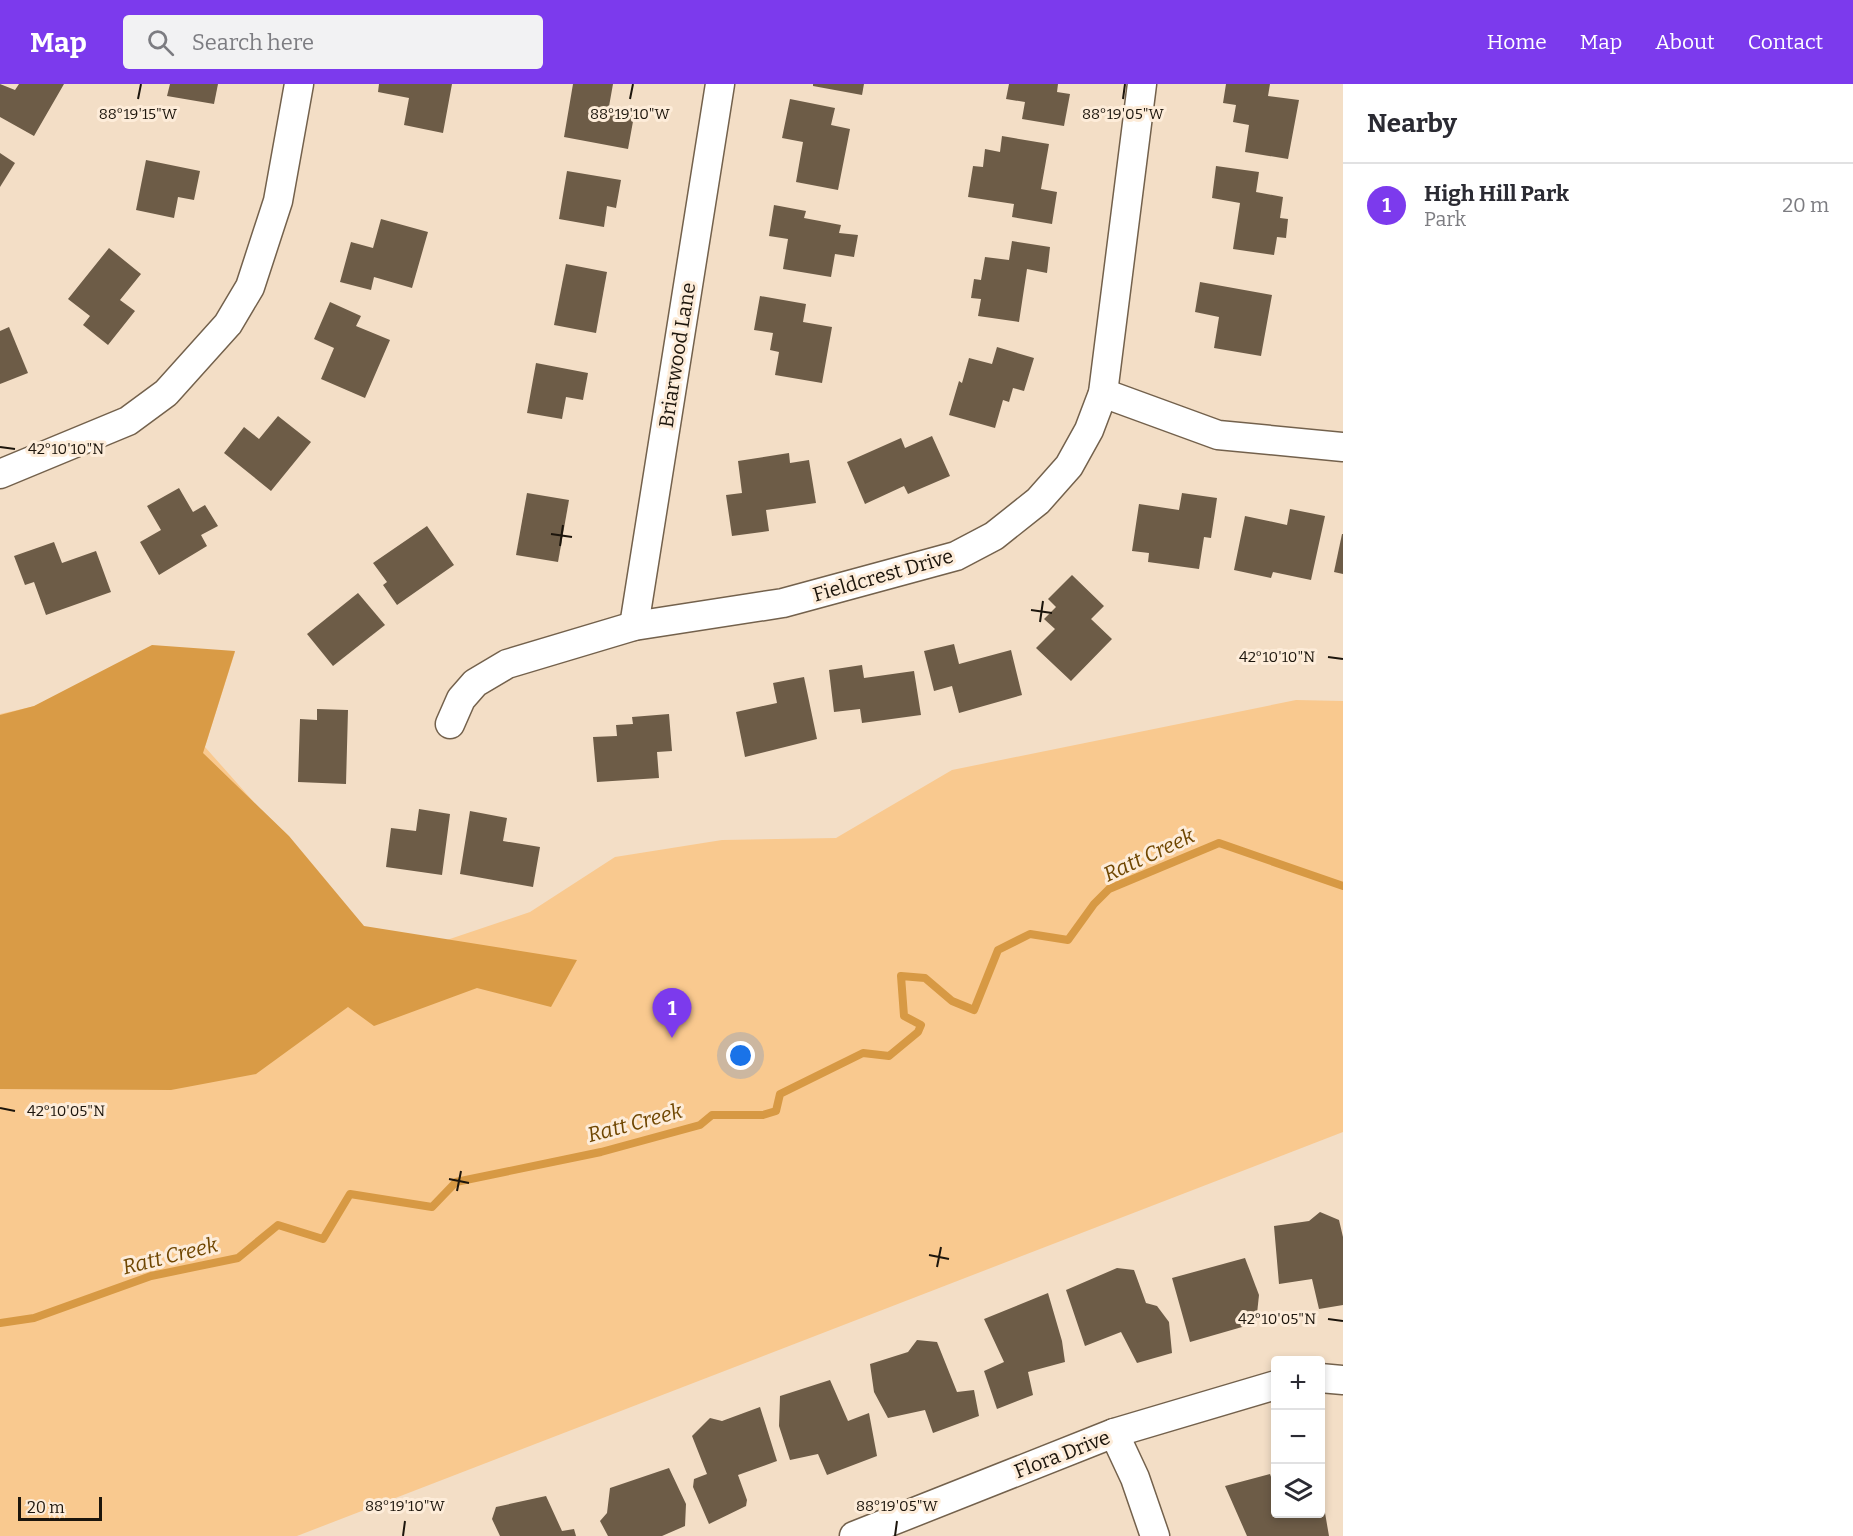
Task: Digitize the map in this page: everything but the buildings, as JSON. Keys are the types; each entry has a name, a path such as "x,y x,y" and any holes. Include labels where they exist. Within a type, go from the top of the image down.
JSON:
{"street":[{"path":"0,474 128,421 166,393 228,324 250,287 278,201 299,84"},
{"name":"Briarwood Lane","path":"634,626 720,84"},
{"name":"Fieldcrest Drive","path":"450,724 461,699 475,683 507,664 634,626 783,603 956,556 994,536 1038,501 1069,466 1089,430 1103,393 1142,84"},
{"path":"1103,393 1218,435 1343,447"},
{"path":"1325,1378 1343,1380"},
{"name":"Flora Drive","path":"854,1536 1114,1433 1271,1386"},
{"path":"1114,1433 1135,1478 1155,1536"}],"shaded area":[{"path":"152,645 235,651 203,753 289,836 364,926 577,960 551,1007 477,988 374,1026 348,1007 256,1074 171,1090 0,1089 0,715 34,706"},
{"path":"154,646 235,652 205,747 370,933 435,944 530,912 615,857 722,840 836,838 952,770 1296,700 1343,701 1343,1132 297,1536 0,1536 0,714 35,706"}],"waterway":[{"name":"Ratt Creek","path":"0,1323 34,1318 151,1276 238,1258 278,1225 323,1239 350,1194 432,1207 456,1182 601,1152 700,1125 712,1115 763,1115 776,1111 780,1094 863,1053 889,1056 918,1032 921,1025 904,1016 901,976 925,978 952,1001 974,1010 998,950 1030,934 1068,940 1094,904 1109,889 1219,843 1343,886"}],"place":[{"name":"High Hill Park","path":"672,1038"}]}
